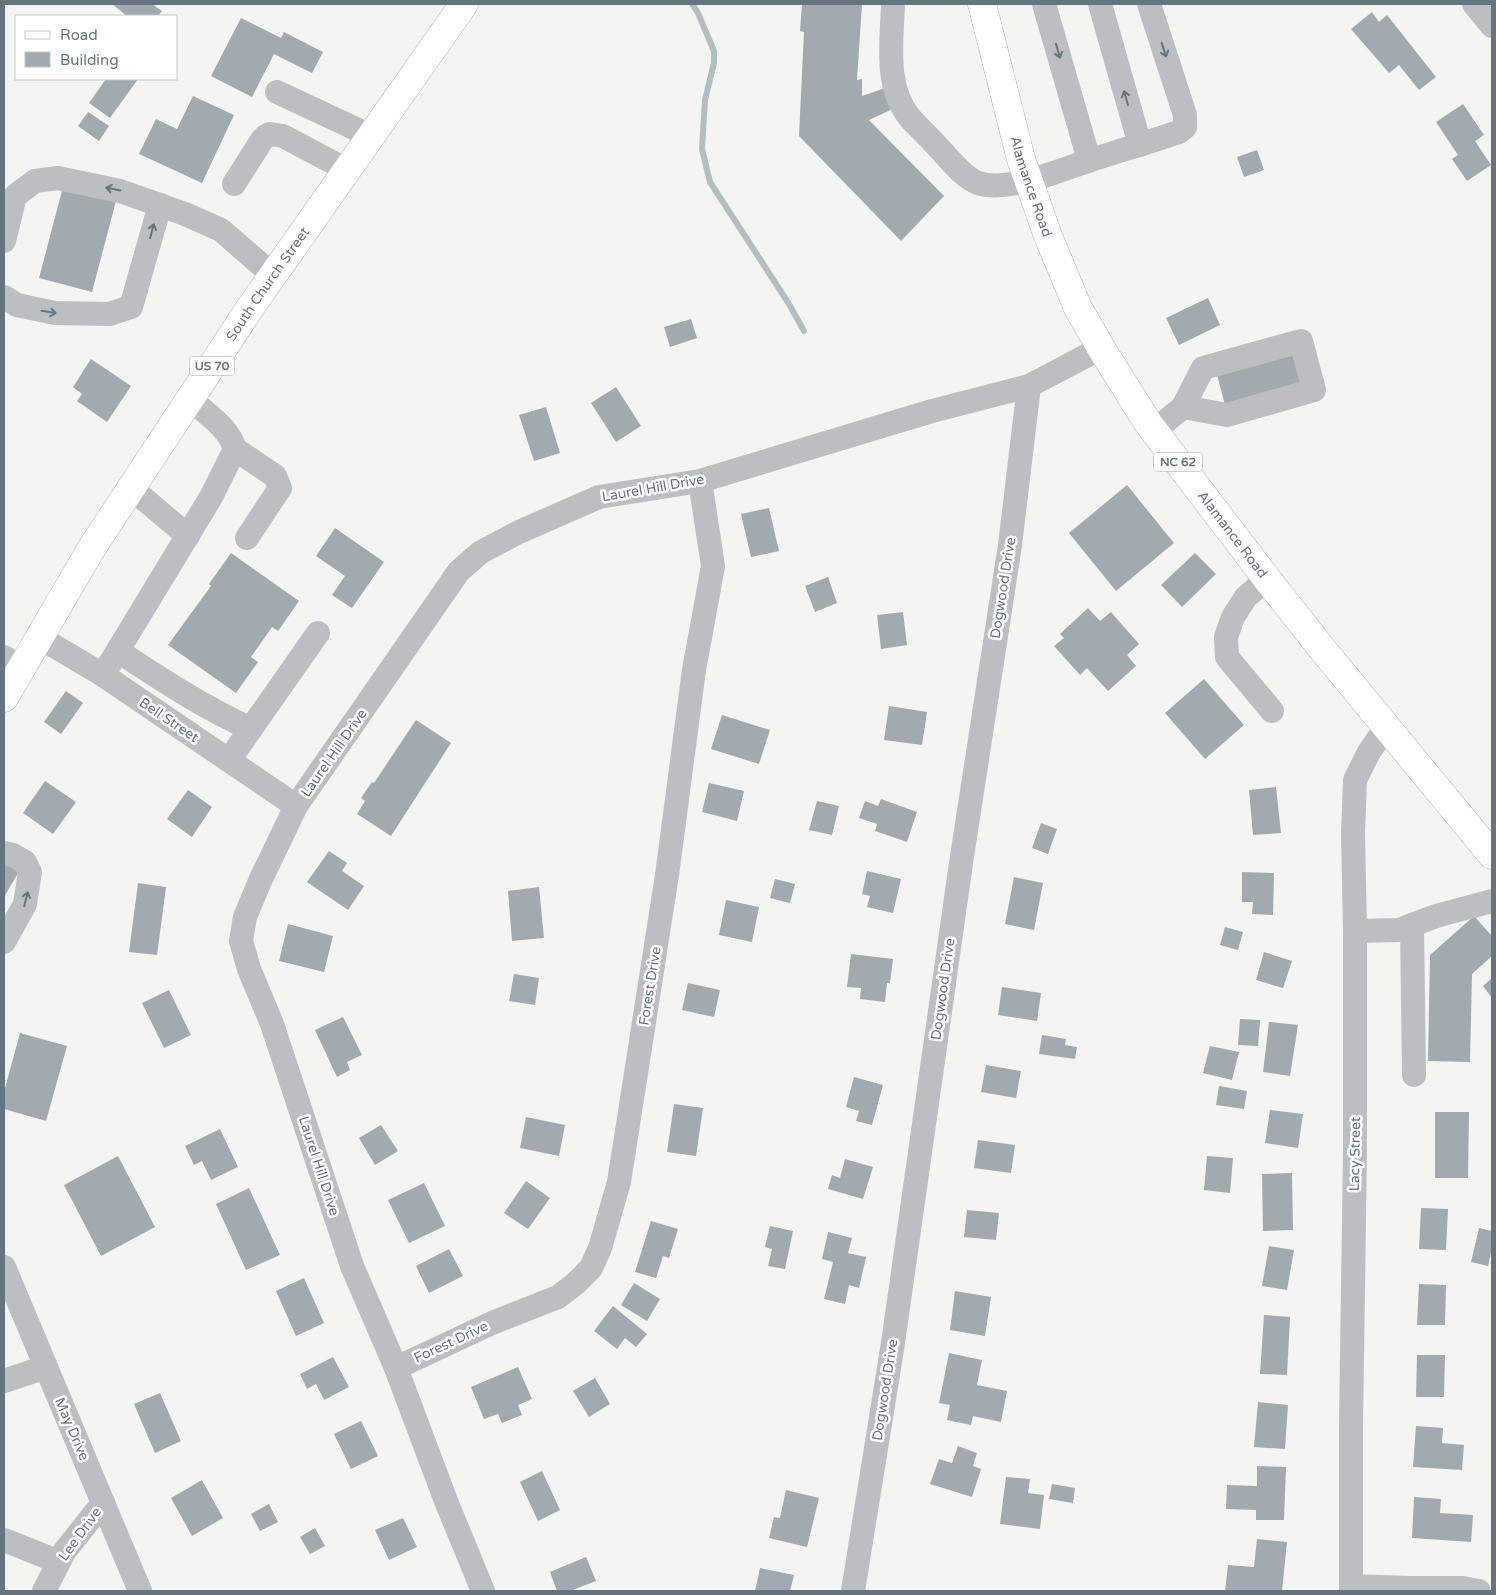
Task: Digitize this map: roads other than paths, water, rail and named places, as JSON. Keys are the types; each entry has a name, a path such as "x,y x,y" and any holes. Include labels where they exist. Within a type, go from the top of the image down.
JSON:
{"main road":[{"name":"South Church Street","path":"4,698 12,663 39,637 93,546 273,275 464,4"},
{"name":"Alamance Road","path":"982,4 1021,159 1048,236 1078,308 1101,348 1154,431 1267,579 1492,855"}],"street":[{"path":"893,4 892,80 909,117 966,176 978,184 995,186 1029,181 1179,132 1185,127 1185,115 1150,4"},
{"path":"1044,4 1089,160"},
{"path":"1100,4 1140,145"},
{"path":"1477,5 1492,26"},
{"path":"277,92 371,136"},
{"path":"234,184 262,140 270,134 282,136 347,170"},
{"path":"4,241 15,196 35,181 58,178 120,190 186,214 221,230 273,275"},
{"path":"4,297 17,305 55,313 109,314 131,307 160,205"},
{"path":"1154,431 1183,407 1203,368 1301,342 1314,390 1228,415 1183,407"},
{"name":"Laurel Hill Drive","path":"484,1591 446,1501 396,1368 352,1266 272,1024 248,969 241,941 245,917 296,806 459,571 481,552 519,532 599,497 700,481 932,411 1029,386 1101,348"},
{"name":"Dogwood Drive","path":"853,1591 893,1343 961,863 1010,545 1029,386"},
{"path":"190,399 228,434 235,448 275,476 280,488 248,538"},
{"path":"103,675 211,497 235,448"},
{"name":"Forest Drive","path":"396,1368 492,1323 558,1297 576,1284 591,1268 600,1248 619,1182 667,875 694,670 713,566 700,481"},
{"path":"131,488 188,536"},
{"path":"1267,579 1246,597 1233,616 1226,637 1227,657 1272,711"},
{"path":"229,760 318,633"},
{"name":"Bell Street","path":"39,637 103,675 296,806"},
{"path":"118,651 189,697 251,729"},
{"name":"Lacy Street","path":"1351,1588 1355,1152 1356,931 1353,834 1355,780 1368,752 1387,726"},
{"path":"4,852 25,862 30,872 25,904 4,942"},
{"path":"1356,931 1399,930 1436,916 1492,901"},
{"path":"1412,925 1414,1075"},
{"name":"May Drive","path":"4,1267 140,1591"},
{"path":"4,1381 46,1367"},
{"name":"Lee Drive","path":"44,1591 64,1552 103,1503"},
{"path":"4,1540 59,1562"},
{"path":"1351,1588 1463,1588 1480,1591"}],"waterway":[{"path":"692,4 698,13 714,51 714,63 705,100 702,149 710,182 789,304 804,331"}]}
